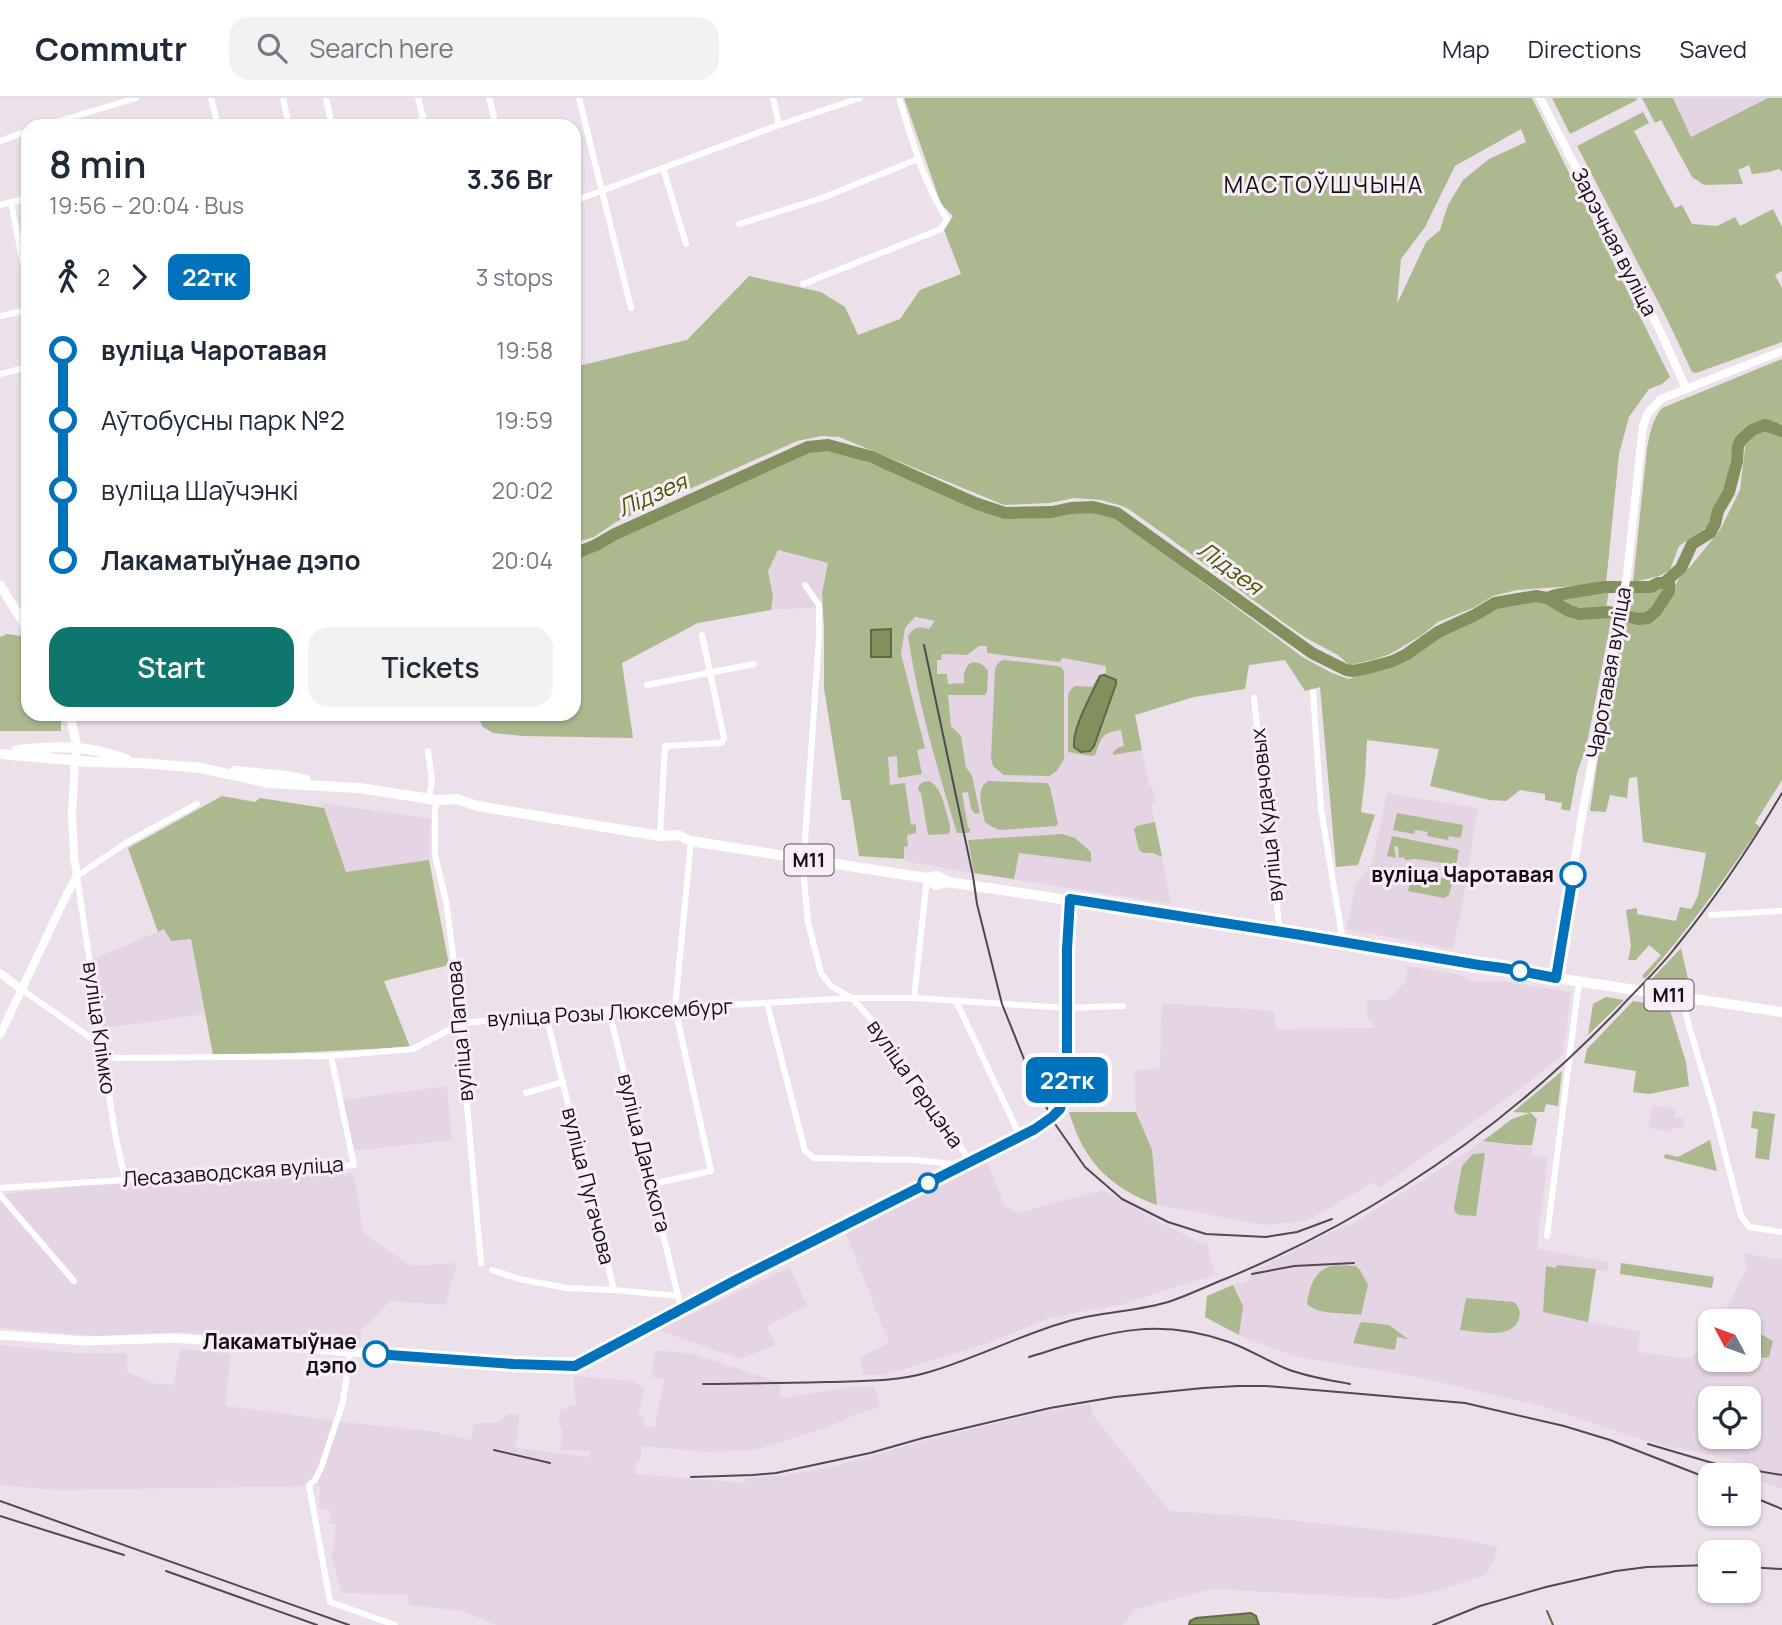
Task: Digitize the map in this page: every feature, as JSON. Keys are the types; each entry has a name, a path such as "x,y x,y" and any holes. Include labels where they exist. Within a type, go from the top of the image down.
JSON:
{"main road":[{"path":"0,585 21,618"},
{"path":"0,753 75,760 77,748 71,721"},
{"path":"0,753 47,747 77,748"},
{"name":"М11","path":"77,748 140,763"},
{"name":"М11","path":"75,760 196,767 269,783 327,785 433,799 457,799 477,806 660,836 678,835 691,841 927,878 937,876 948,882 1070,899 1782,1013"},
{"path":"0,1335 85,1341 176,1338 350,1353 575,1366 1035,1129 1052,1117 1060,1109 1067,1084 1070,899"}],"street":[{"path":"100,98 103,107"},
{"path":"73,119 136,98"},
{"path":"211,98 216,119"},
{"path":"283,98 288,119"},
{"path":"326,98 330,119"},
{"path":"418,98 422,119"},
{"path":"489,98 494,119"},
{"path":"579,98 631,308"},
{"path":"773,98 779,125"},
{"path":"581,198 860,98"},
{"path":"803,284 941,229 947,219 935,199 918,159 899,98"},
{"name":"Зарэчная вуліца","path":"1540,98 1661,333 1686,388"},
{"path":"0,141 21,134"},
{"path":"739,224 822,198 918,159"},
{"path":"663,168 686,244"},
{"path":"0,205 21,200"},
{"path":"11,202 21,254"},
{"path":"0,316 21,312"},
{"name":"Чаротавая вуліца","path":"1556,978 1580,828 1627,575 1643,426 1648,413 1661,399 1782,351"},
{"path":"0,374 21,369"},
{"name":"вуліца Герцэна","path":"805,585 819,605 804,859 808,922 821,973 831,986 852,998 884,1034 967,1163"},
{"path":"660,836 665,746 721,743 724,738 702,635"},
{"path":"647,685 754,664"},
{"path":"1313,692 1321,809 1343,942"},
{"name":"вуліца Кудачовых","path":"1254,698 1280,932"},
{"name":"вуліца Папова","path":"428,751 435,810 435,855 446,901 462,1023 461,1037 481,1263"},
{"path":"75,760 72,814 77,876"},
{"path":"0,1035 77,876 127,843 197,804"},
{"path":"652,1184 711,1171 675,1008 691,841"},
{"name":"вуліца Клімко","path":"77,876 100,1040 125,1179"},
{"path":"914,998 927,878"},
{"path":"1711,915 1782,911"},
{"path":"0,973 91,1038 100,1040"},
{"path":"1547,1236 1579,982"},
{"path":"1682,997 1741,1216 1749,1227 1782,1232"},
{"name":"вуліца Розы Люксембург","path":"103,1056 331,1056 413,1049 462,1023 609,1010 852,998 914,998 1067,1008 1124,1006"},
{"path":"956,1001 1020,1136"},
{"path":"767,1003 805,1151 814,1158 967,1163"},
{"name":"вуліца Данскога","path":"609,1010 682,1309"},
{"name":"вуліца Пугачова","path":"546,1015 614,1290"},
{"name":"Лесазаводская вуліца","path":"0,1188 354,1164 331,1056"},
{"name":"вуліца Пугачова","path":"526,1093 563,1082"},
{"path":"0,1195 74,1281"},
{"path":"492,1270 519,1279 567,1288 678,1296"},
{"path":"350,1353 344,1402 321,1468 309,1485 330,1602 395,1625"}],"shaded area":[{"path":"904,98 1532,98 1670,377 1662,384 1649,389 1629,417 1619,454 1606,584 1517,590 1493,596 1473,608 1438,622 1390,654 1349,665 1338,655 1280,620 1122,506 1101,500 1074,498 1050,503 1004,505 839,437 821,436 797,441 616,522 594,537 581,541 581,365 687,340 749,276 821,292 845,307 858,335 900,319 920,290 961,274 944,230 953,216 941,204","holes":["1521,129 1526,142 1489,159 1463,180 1448,205 1440,230 1426,242 1397,304 1401,259 1425,227 1455,166"]},
{"path":"1552,98 1636,98 1637,100 1570,134"},
{"path":"1642,98 1673,98 1691,137 1768,98 1782,98 1782,172 1779,169 1752,174 1749,165 1738,170 1743,184 1704,185 1692,177 1661,120 1655,123"},
{"path":"1673,98 1767,98 1691,137"},
{"path":"1643,112 1649,123 1634,131 1675,208 1682,205 1692,224 1717,226 1735,217 1740,226 1773,209 1782,227 1782,271 1775,275 1782,288 1782,342 1696,373 1692,372 1577,146"},
{"path":"1782,359 1782,424 1755,424 1740,434 1733,447 1726,485 1707,527 1679,546 1670,570 1659,576 1633,582 1647,448 1652,427 1662,408"},
{"path":"1758,431 1782,434 1782,780 1755,823 1760,827 1719,886 1645,979 1642,976 1661,955 1649,945 1636,960 1628,960 1631,946 1626,910 1637,908 1637,914 1676,921 1680,907 1691,909 1698,896 1706,853 1643,842 1637,777 1629,778 1627,798 1610,795 1606,812 1590,811 1605,711 1624,621 1633,624 1653,620 1681,575 1720,530 1740,490 1746,439"},
{"path":"821,449 836,451 1004,517 1058,516 1076,511 1098,512 1116,518 1304,658 1348,679 1398,661 1459,623 1514,601 1546,600 1577,618 1610,616 1586,748 1577,773 1570,811 1561,809 1562,803 1545,800 1545,794 1520,790 1506,801 1489,800 1430,786 1439,749 1367,740 1361,812 1375,815 1358,865 1336,867 1320,687 1305,691 1285,660 1249,665 1245,689 1194,697 1135,715 1142,750 1113,755 1119,747 1124,746 1121,730 1106,734 1095,755 1091,756 1068,752 1068,695 1075,686 1092,687 1099,675 1106,673 1106,666 1063,658 1059,662 987,653 987,646 979,646 967,655 942,654 941,660 937,660 937,674 947,674 948,684 964,683 964,672 973,662 980,663 988,671 985,695 948,695 951,726 961,736 966,767 972,776 980,813 975,814 971,809 968,792 962,793 970,829 969,833 957,833 935,760 908,636 917,628 929,629 935,621 915,617 905,628 901,654 925,748 917,750 922,774 898,778 897,756 888,757 890,785 905,783 911,825 916,824 916,833 907,835 908,846 904,847 904,859 859,856 850,800 842,800 824,688 822,593 828,563 778,550 768,571 773,596 771,610 698,623 622,663 633,738 523,736 493,733 483,727 480,721 581,721 581,556 602,548 622,535 803,454"},
{"path":"777,550 828,563 822,593 823,607 771,610 773,596 768,571"},
{"path":"1667,583 1665,593 1648,615 1639,617 1625,613 1630,590"},
{"path":"1609,590 1606,609 1573,606 1557,597"},
{"path":"868,609 1009,635 1029,652 1126,669 1149,786 1152,786 1156,802 1151,804 1171,904 972,873 908,862 904,859 859,856 850,800 842,800 824,688"},
{"path":"891,629 891,657 871,657 871,630"},
{"path":"7,634 21,636 21,721 61,721 61,731 0,731 0,637"},
{"path":"1004,660 1057,666 1064,671 1064,759 1057,771 1049,776 1004,775 993,766 991,759 995,669 998,663"},
{"path":"1100,676 1116,680 1116,684 1094,746 1090,751 1081,752 1074,747 1076,730"},
{"path":"929,781 934,784 943,800 950,825 948,834 928,835 921,793 918,790 921,783"},
{"path":"988,781 1047,783 1058,824 1000,830 992,827 985,822 980,799 984,784"},
{"path":"1387,793 1478,808 1460,919 1452,949 1346,929 1356,885 1372,863"},
{"path":"222,796 255,802 260,798 324,808 346,872 429,860 449,965 384,981 410,1047 213,1055 191,939 171,941 164,929 158,932 128,848"},
{"path":"322,803 430,819 429,860 346,872"},
{"path":"1397,813 1463,825 1461,837 1449,836 1448,840 1427,836 1428,832 1415,830 1414,834 1393,830"},
{"path":"1155,822 1162,857 1139,850 1134,829"},
{"path":"1063,834 1075,838 1091,852 1091,862 1019,853 1014,879 974,873 968,840"},
{"path":"1392,836 1457,849 1456,865 1399,858 1398,846 1394,847 1396,858 1387,856"},
{"path":"1424,874 1448,879 1452,884 1449,895 1444,898 1408,891 1412,883"},
{"path":"164,929 191,939 205,1014 99,1029 89,961"},
{"path":"1681,948 1690,988 1650,981"},
{"path":"1407,966 1460,975 1472,981 1506,982 1571,992 1563,1055 1520,1089 1379,1188 1374,1182 1307,1221 1265,1225 1157,1205 1152,1150 1136,1112 1134,1071 1160,1068 1162,1003 1274,1011 1276,1029 1376,1028 1367,1016 1367,1000 1388,1000 1406,981"},
{"path":"1606,997 1624,1000 1588,1035 1593,1004"},
{"path":"1633,1001 1669,1007 1686,1062 1689,1086 1649,1094 1633,1092 1636,1071 1584,1063 1587,1049"},
{"path":"1562,1071 1558,1106 1546,1104 1544,1112 1530,1112 1537,1119 1532,1145 1483,1141 1512,1119 1530,1113 1513,1112"},
{"path":"447,1086 452,1140 354,1151 342,1100"},
{"path":"1653,1105 1675,1109 1674,1117 1684,1119 1683,1129 1673,1127 1672,1132 1648,1128"},
{"path":"1753,1111 1775,1114 1769,1160 1755,1158 1758,1129 1751,1128"},
{"path":"1069,1112 1136,1112 1152,1150 1157,1205 1125,1190 1100,1170 1082,1144"},
{"path":"1512,1119 1537,1119 1531,1155 1548,1158 1538,1249 1609,1262 1607,1271 1596,1270 1588,1322 1640,1331 1638,1352 1690,1359 1698,1351 1698,1372 1761,1372 1761,1309 1727,1309 1747,1267 1743,1253 1782,1260 1782,1489 1761,1481 1761,1463 1743,1463 1645,1441 1541,1406 1417,1377 1297,1357 1245,1338 1205,1317 1207,1296 1248,1282 1251,1272 1347,1224 1349,1226 1463,1155"},
{"path":"1710,1140 1717,1171 1664,1158 1665,1154 1678,1157"},
{"path":"1485,1153 1476,1216 1459,1215 1454,1208 1462,1166 1473,1154"},
{"path":"987,1161 1004,1205 1017,1213 1103,1190 1150,1217 1207,1244 1215,1275 1119,1305 1047,1319 986,1344 911,1367 882,1375 864,1375 859,1358 889,1343 846,1234"},
{"path":"353,1173 364,1234 411,1266 457,1263 445,1305 390,1301 361,1331 360,1347 180,1332 97,1336 0,1328 0,1194 81,1186"},
{"path":"1621,1263 1714,1277 1712,1288 1620,1274"},
{"path":"1557,1265 1596,1269 1588,1322 1543,1312 1546,1266 1556,1268"},
{"path":"1332,1266 1356,1266 1368,1285 1361,1315 1325,1312 1307,1304 1312,1284 1321,1271"},
{"path":"790,1267 807,1306 767,1326 775,1345 740,1359 658,1330"},
{"path":"1233,1285 1243,1306 1239,1335 1205,1317 1207,1296"},
{"path":"1466,1298 1514,1302 1519,1309 1519,1318 1510,1330 1502,1332 1460,1330"},
{"path":"1360,1323 1389,1325 1408,1339 1397,1337 1395,1350 1353,1343"},
{"path":"1761,1334 1773,1341 1769,1357 1761,1357"},
{"path":"0,1345 76,1353 127,1353 127,1372 152,1383 173,1385 181,1348 230,1354 226,1406 430,1431 472,1440 473,1424 500,1422 508,1414 519,1415 516,1448 589,1457 590,1451 561,1450 562,1430 558,1423 560,1410 577,1404 574,1376 634,1381 645,1389 638,1413 644,1418 643,1438 644,1426 655,1427 664,1379 651,1377 655,1350 694,1354 779,1382 781,1398 857,1386 874,1386 880,1407 826,1428 755,1450 706,1452 642,1446 635,1474 745,1483 746,1478 832,1467 927,1440 1046,1411 1090,1404 1092,1414 1169,1511 1260,1517 1401,1532 1462,1539 1497,1547 1487,1574 1413,1596 1393,1599 1211,1589 1134,1610 1123,1625 497,1625 462,1611 409,1605 408,1595 341,1593 332,1557 336,1524 329,1524 331,1511 319,1509 320,1486 57,1490 0,1485"},
{"path":"1251,1613 1256,1616 1259,1625 1189,1625 1190,1621 1196,1618"}],"waterway":[{"name":"Лідзея","path":"581,551 808,447 828,445 872,457 975,503 1005,513 1052,512 1093,507 1117,513 1312,653 1353,671 1393,661 1438,632 1495,603 1536,596 1547,598 1604,587 1651,587 1664,583 1681,568 1692,544 1710,533 1715,524 1718,511 1729,492 1741,440 1752,430 1765,425 1782,431"},
{"path":"1547,598 1580,614 1609,612 1638,619 1648,618 1669,591 1669,580"},
{"path":"1547,1611 1553,1625"}],"railway":[{"path":"924,645 977,904 1002,1004 1053,1121 1085,1167 1122,1199 1168,1222 1206,1234 1266,1237 1297,1232 1332,1219"},
{"path":"703,1384 865,1381 917,1375 1069,1321 1159,1305 1178,1299 1334,1227 1436,1165 1530,1093 1575,1053 1655,972 1690,929 1732,872 1782,793"},
{"path":"1252,1274 1294,1266 1354,1263"},
{"path":"1029,1357 1105,1335 1151,1329 1175,1330 1229,1342 1295,1372 1350,1384"},
{"path":"691,1477 776,1473 870,1453 1050,1408 1115,1397 1238,1386 1465,1403 1564,1426 1610,1440 1698,1474"},
{"path":"1648,1444 1716,1464 1782,1475"},
{"path":"494,1450 550,1463"},
{"path":"1761,1500 1782,1509"},
{"path":"0,1501 349,1625"},
{"path":"0,1516 124,1555"},
{"path":"1433,1625 1480,1606 1616,1571 1698,1565"},
{"path":"1761,1568 1782,1569"},
{"path":"166,1571 317,1625"}],"bus line":[{"name":"22тк","path":"376,1354 575,1366 736,1280 1035,1129 1060,1109 1067,1084 1067,949 1070,899 1556,978 1573,875"}],"place":[{"name":"вуліца Чаротавая","path":"1573,875"},
{"name":"Лакаматыўнае дэпо","path":"376,1354"}],"district":[{"name":"МАСТОЎШЧЫНА","path":"1324,185"}]}
